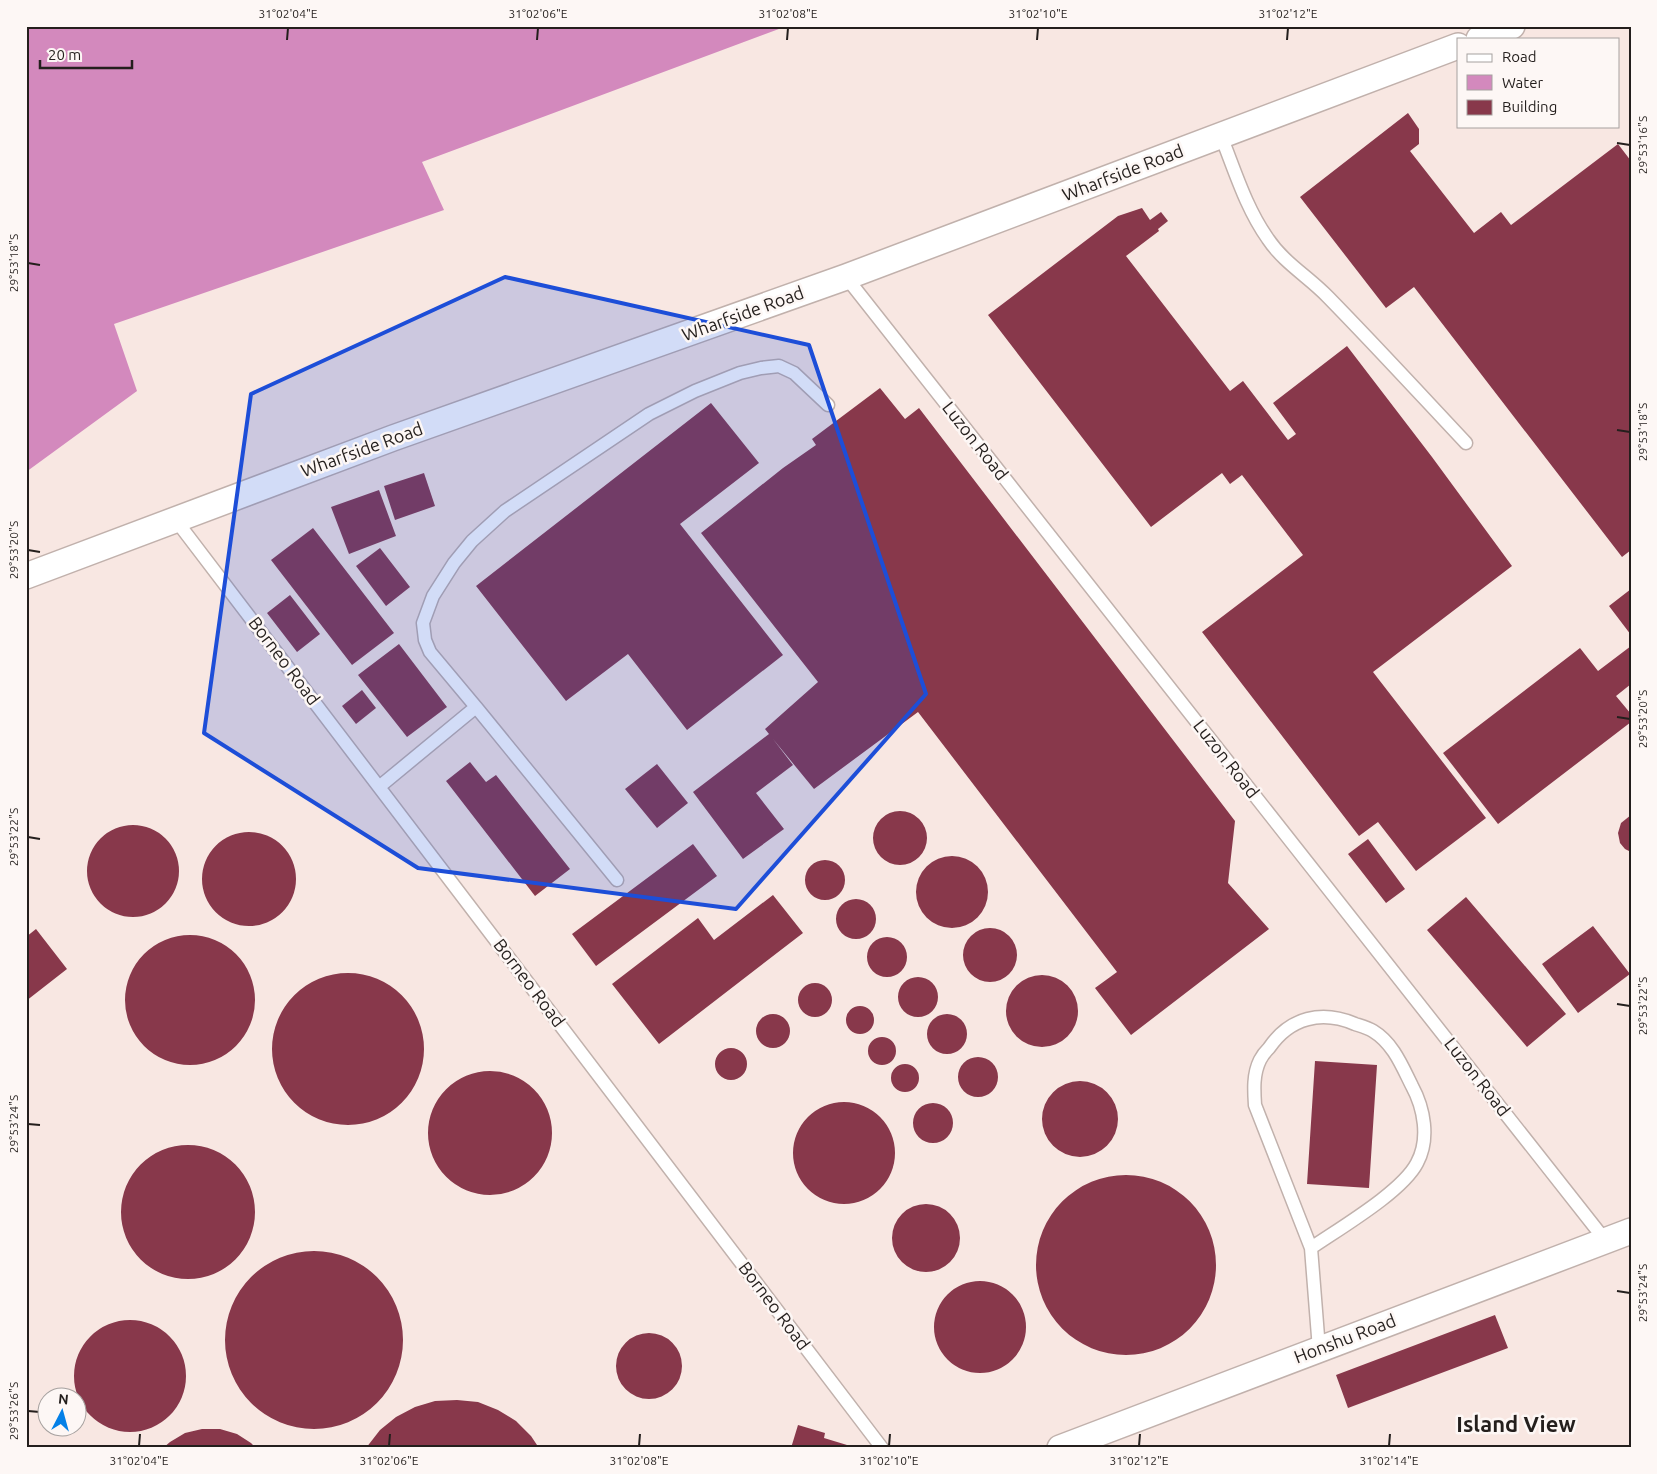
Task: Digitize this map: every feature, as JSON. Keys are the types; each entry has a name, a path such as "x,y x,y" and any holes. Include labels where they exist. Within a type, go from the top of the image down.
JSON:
{"street":[{"path":"1482,38 1512,26"},
{"name":"Wharfside Road","path":"26,576 393,438 846,277 1457,46"},
{"name":"Honshu Road","path":"1060,1448 1631,1231"}],"lane":[{"path":"1221,136 1244,195 1268,240 1287,262 1326,295 1466,443"},
{"name":"Luzon Road","path":"846,277 1605,1240"},
{"path":"617,880 430,652 424,640 423,623 433,596 454,563 472,541 505,511 649,414 695,391 740,373 779,366 794,373 828,405"},
{"name":"Borneo Road","path":"175,519 882,1448"},
{"path":"379,787 476,707"},
{"path":"1311,1248 1407,1179 1418,1162 1424,1141 1424,1121 1419,1098 1392,1047 1373,1031 1340,1018 1314,1017 1291,1025 1273,1041 1260,1060 1254,1084 1255,1105 1311,1248 1319,1349"}],"highlighted area":[{"path":"505,277 809,345 926,694 736,909 418,868 204,733 251,394"}],"water":[{"path":"26,26 787,26 422,162 444,210 114,324 137,391 26,472"}],"building":[{"path":"1408,113 1419,129 1419,144 1410,151 1474,233 1501,212 1511,225 1618,144 1631,161 1631,550 1622,557 1414,287 1386,308 1300,197"},
{"path":"1142,208 1150,220 1161,212 1168,221 1158,229 1159,231 1126,256 1230,391 1243,381 1288,440 1296,434 1273,403 1347,346 1512,566 1373,672 1486,818 1416,871 1378,822 1359,836 1202,632 1303,555 1242,475 1230,484 1222,473 1151,527 988,315 1118,216"},
{"path":"880,388 905,419 919,408 1235,821 1228,883 1269,929 1131,1035 1095,988 1117,972 918,712 814,789 773,739 793,765 756,793 784,829 743,859 693,792 769,734 765,729 818,682 701,533 783,468 816,445 812,439"},
{"path":"711,403 759,463 680,524 783,655 687,730 628,654 566,701 476,586"},
{"path":"424,473 435,506 395,520 384,486"},
{"path":"379,490 396,536 349,554 331,507"},
{"path":"313,528 394,633 352,665 271,560"},
{"path":"380,548 410,587 386,606 356,566"},
{"path":"1631,589 1631,635 1609,606"},
{"path":"290,595 320,634 297,652 267,613"},
{"path":"399,644 447,707 407,737 358,675"},
{"path":"1631,646 1631,684 1616,696 1631,714 1631,722 1498,824 1443,753 1580,648 1598,671"},
{"path":"362,690 376,708 356,724 342,706"},
{"path":"470,762 486,782 496,775 570,869 535,896 446,781"},
{"path":"657,764 688,803 657,828 625,789"},
{"path":"900,811 910,813 919,819 925,828 927,838 925,848 919,857 910,863 900,865 890,863 881,857 875,848 873,838 875,828 881,819 890,813"},
{"path":"1631,815 1631,852 1620,843 1618,833 1621,823"},
{"path":"133,825 151,828 166,838 176,853 179,871 176,889 166,904 151,914 133,917 115,914 100,904 90,889 87,871 90,853 100,838 115,828"},
{"path":"249,832 267,835 282,846 293,861 296,879 293,897 282,912 267,923 249,926 231,923 216,912 205,897 202,879 205,861 216,846 231,835"},
{"path":"1368,839 1405,889 1386,903 1348,854"},
{"path":"693,844 717,876 596,966 572,934"},
{"path":"959,856 978,866 986,878 988,892 986,906 978,918 966,926 945,928 926,918 918,906 916,885 926,866 938,858"},
{"path":"825,860 839,866 845,880 839,894 825,900 811,894 805,880 811,866"},
{"path":"773,895 803,933 659,1044 612,984 698,918 714,940"},
{"path":"1466,897 1566,1014 1527,1047 1427,930"},
{"path":"856,899 870,905 876,919 870,933 856,939 842,933 836,919 842,905"},
{"path":"1593,926 1630,974 1578,1013 1542,964"},
{"path":"990,928 1000,930 1009,936 1015,945 1017,955 1015,965 1009,974 1000,980 990,982 980,980 971,974 965,965 963,955 965,945 971,936 980,930"},
{"path":"36,929 67,969 26,1001 26,937"},
{"path":"190,935 203,936 215,940 236,954 250,975 254,987 254,1013 250,1025 236,1046 215,1060 203,1064 190,1065 177,1064 165,1060 144,1046 130,1025 126,1013 125,1000 126,987 130,975 144,954 165,940 177,936"},
{"path":"887,937 901,943 907,957 901,971 887,977 873,971 867,957 873,943"},
{"path":"348,973 377,979 402,995 418,1020 424,1049 418,1078 402,1103 377,1119 348,1125 319,1119 294,1103 278,1078 272,1049 278,1020 294,995 319,979"},
{"path":"1049,975 1068,985 1076,997 1078,1011 1076,1025 1068,1037 1056,1045 1035,1047 1016,1037 1008,1025 1006,1004 1016,985 1028,977"},
{"path":"918,977 932,983 938,997 932,1011 918,1017 904,1011 898,997 904,983"},
{"path":"815,983 822,984 827,988 831,993 831,1007 827,1012 822,1016 815,1017 808,1016 803,1012 799,1007 798,1000 799,993 803,988 808,984"},
{"path":"860,1006 870,1010 874,1020 870,1030 860,1034 850,1030 846,1020 850,1010"},
{"path":"773,1014 785,1019 790,1031 785,1043 773,1048 761,1043 756,1031 761,1019"},
{"path":"947,1014 961,1020 967,1034 961,1048 947,1054 933,1048 927,1034 933,1020"},
{"path":"882,1037 892,1041 896,1051 892,1061 882,1065 872,1061 868,1051 872,1041"},
{"path":"731,1048 737,1049 742,1053 746,1058 746,1070 742,1075 737,1079 731,1080 725,1079 720,1075 716,1070 715,1064 716,1058 720,1053 725,1049"},
{"path":"978,1057 992,1063 998,1077 992,1091 978,1097 964,1091 958,1077 964,1063"},
{"path":"1315,1061 1377,1065 1369,1188 1307,1184"},
{"path":"905,1064 915,1068 919,1078 915,1088 905,1092 895,1088 891,1078 895,1068"},
{"path":"490,1071 514,1075 534,1089 548,1109 552,1133 548,1157 534,1177 514,1191 490,1195 466,1191 446,1177 432,1157 428,1133 432,1109 446,1089 466,1075"},
{"path":"1080,1081 1095,1084 1107,1092 1115,1104 1118,1119 1115,1134 1107,1146 1095,1154 1080,1157 1065,1154 1053,1146 1045,1134 1042,1119 1045,1104 1053,1092 1065,1084"},
{"path":"844,1102 854,1103 873,1110 887,1124 894,1143 894,1163 887,1182 873,1196 854,1203 844,1204 834,1203 815,1196 801,1182 794,1163 793,1153 794,1143 801,1124 815,1110 834,1103"},
{"path":"933,1103 947,1109 953,1123 947,1137 933,1143 919,1137 913,1123 919,1109"},
{"path":"188,1145 213,1151 235,1165 249,1187 255,1212 249,1237 235,1259 213,1273 188,1279 163,1273 141,1259 127,1237 121,1212 127,1187 141,1165 163,1151"},
{"path":"1126,1175 1144,1177 1160,1182 1176,1190 1190,1201 1201,1215 1209,1231 1214,1247 1216,1265 1214,1283 1209,1299 1201,1315 1190,1329 1176,1340 1160,1348 1144,1353 1126,1355 1108,1353 1092,1348 1076,1340 1062,1329 1051,1315 1043,1299 1038,1283 1036,1265 1038,1247 1043,1231 1051,1215 1062,1201 1076,1190 1092,1182 1108,1177"},
{"path":"926,1204 939,1207 950,1214 957,1225 960,1238 957,1251 950,1262 939,1269 926,1272 913,1269 902,1262 895,1251 892,1238 895,1225 902,1214 913,1207"},
{"path":"305,1251 323,1251 340,1254 356,1261 371,1271 383,1283 393,1298 400,1314 403,1340 402,1357 397,1374 383,1397 371,1409 356,1419 340,1426 323,1429 305,1429 288,1426 272,1419 257,1409 245,1397 235,1382 228,1366 225,1349 225,1331 228,1314 235,1298 245,1283 257,1271 272,1261 288,1254"},
{"path":"971,1281 989,1281 1006,1288 1019,1301 1026,1318 1026,1336 1019,1353 1006,1366 989,1373 971,1373 954,1366 941,1353 934,1336 934,1318 941,1301 954,1288"},
{"path":"1495,1315 1508,1348 1348,1408 1336,1375"},
{"path":"119,1321 141,1321 161,1330 176,1345 185,1365 185,1387 176,1407 161,1422 141,1431 119,1431 99,1422 88,1412 88,1386 75,1386 75,1365 84,1345 99,1330"},
{"path":"649,1333 662,1335 672,1343 680,1353 682,1366 680,1379 672,1389 662,1397 649,1399 636,1397 626,1389 618,1379 616,1366 618,1353 626,1343 636,1335"},
{"path":"457,1400 478,1402 498,1410 516,1421 531,1436 539,1448 366,1448 380,1430 396,1417 415,1407 435,1401"},
{"path":"798,1425 825,1433 824,1438 847,1445 846,1448 791,1448"},
{"path":"202,1429 220,1429 237,1434 256,1448 163,1448 185,1433"}],"district":[{"name":"Island View","path":"1516,1424"}]}
